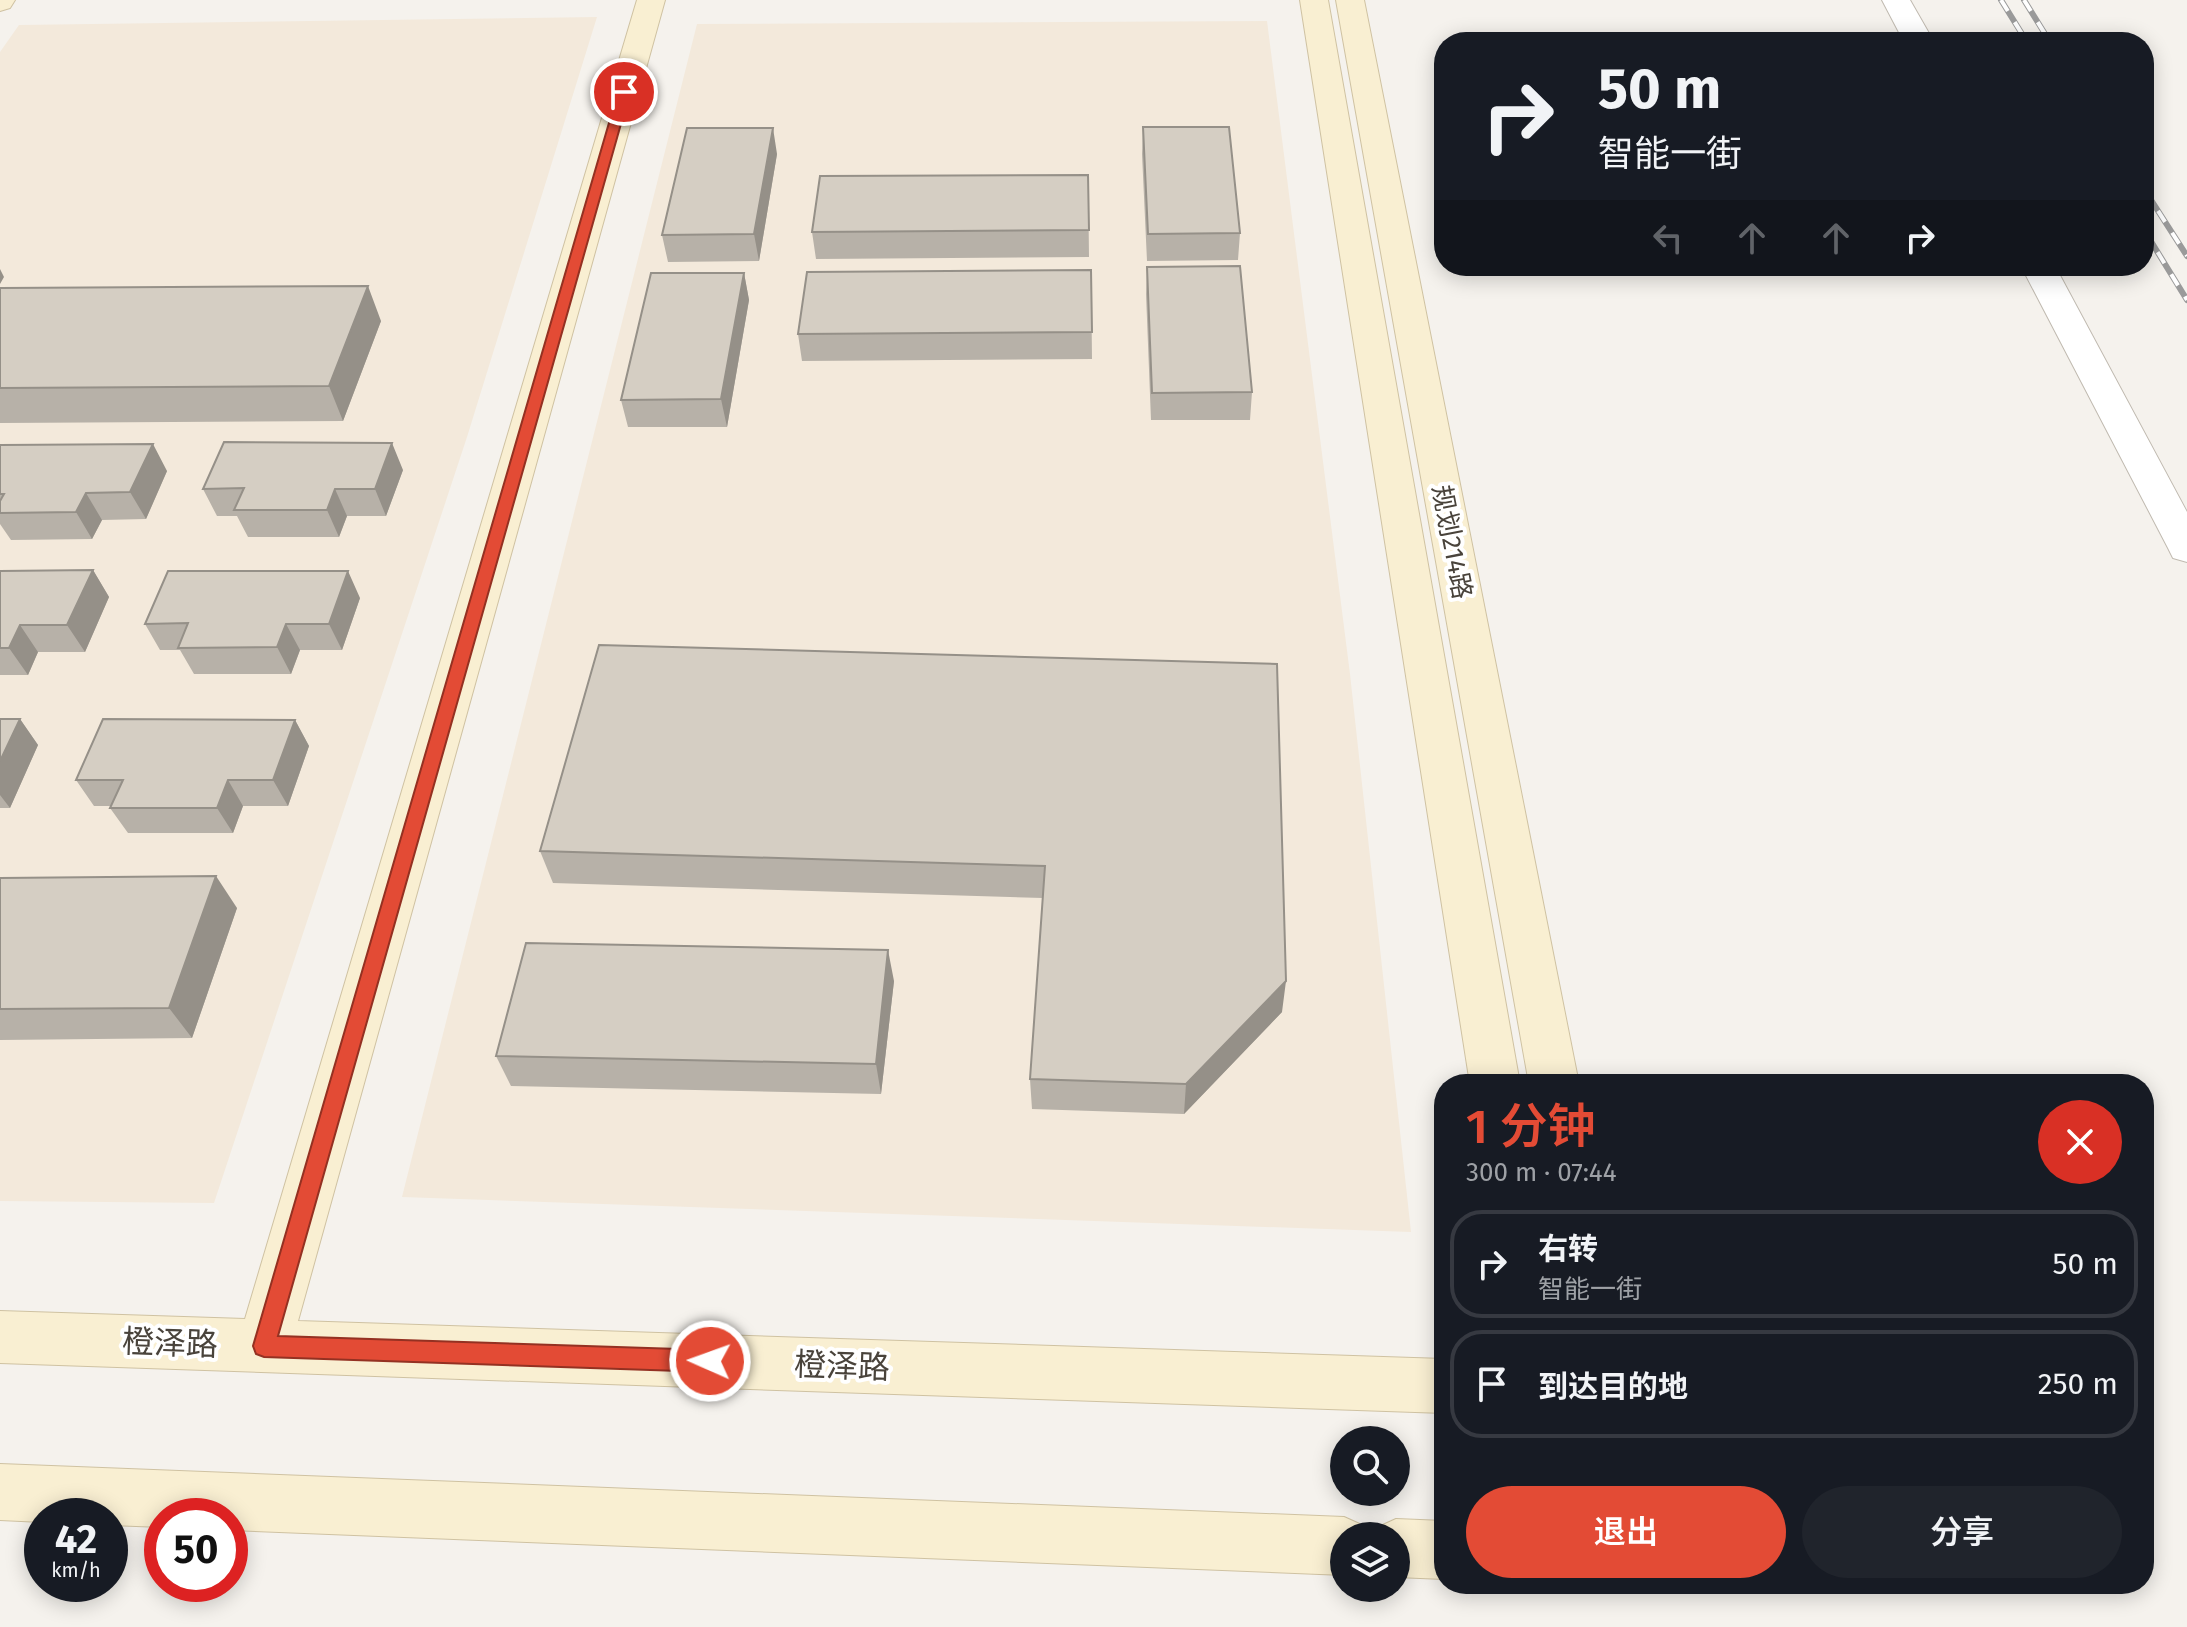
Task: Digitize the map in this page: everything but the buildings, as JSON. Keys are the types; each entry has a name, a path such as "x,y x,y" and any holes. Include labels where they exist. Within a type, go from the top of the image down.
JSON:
{"main road":[{"path":"264,1346 651,0"},
{"name":"规划214路","path":"1314,0 1493,1074"},
{"name":"规划214路","path":"1350,0 1552,1074"},
{"name":"橙泽路","path":"0,1337 1434,1386"},
{"path":"0,1492 1330,1545"},
{"path":"1410,1549 1434,1550"}],"street":[{"path":"1896,0 1914,32"},
{"path":"2043,276 2187,548"}],"shaded area":[{"path":"597,17 467,437 214,1203 0,1201 0,52 19,25"},
{"path":"1267,21 1350,674 1411,1232 402,1197 697,24"}],"railway":[{"path":"2001,0 2021,32"},
{"path":"2024,0 2044,32"},
{"path":"2154,205 2187,256"},
{"path":"2154,246 2187,300"}],"route":[{"path":"624,92 264,1346 710,1361"}]}
